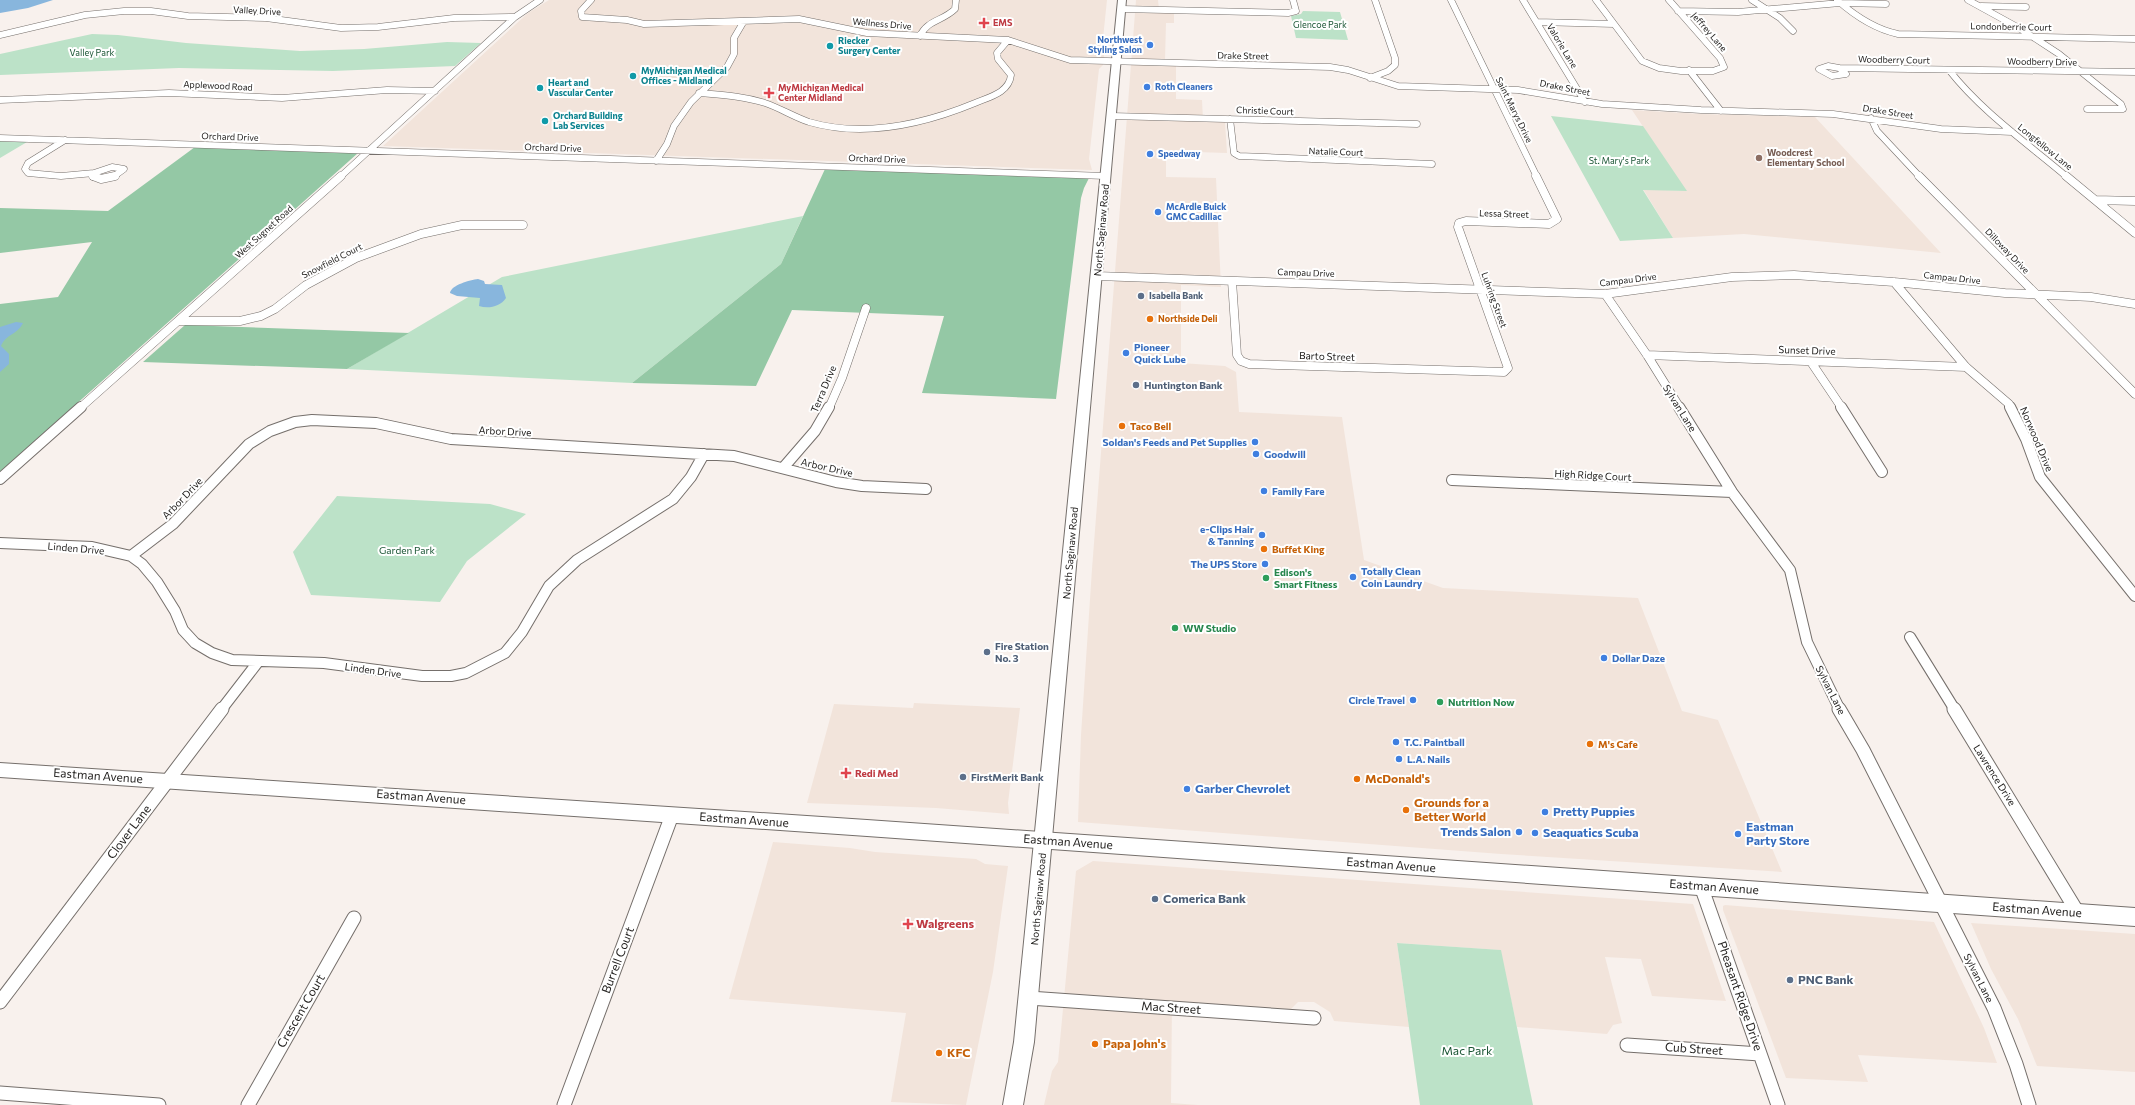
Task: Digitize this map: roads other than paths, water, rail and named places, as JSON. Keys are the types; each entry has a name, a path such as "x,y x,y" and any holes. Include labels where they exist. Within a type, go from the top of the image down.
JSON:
{"main road":[{"name":"North Saginaw Road","path":"1014,1105 1029,998 1122,0"},
{"name":"Eastman Avenue","path":"0,770 1043,840 2135,917"}],"street":[{"name":"West Sugnet Road","path":"0,479 180,321 515,17 540,0"},
{"name":"Wellness Drive","path":"591,0 581,11 582,17 627,20 644,24 658,22 744,22 800,19 859,32 1008,40 1061,58 1117,62"},
{"path":"920,36 927,25 954,10 957,5 956,0"},
{"path":"1122,10 1292,13 1296,11 1293,0"},
{"path":"1370,78 1388,71 1395,65 1395,58 1375,0"},
{"name":"Saint Marys Drive","path":"1451,0 1555,215 1555,222 1549,224"},
{"name":"Valorie Lane","path":"1523,0 1585,102"},
{"path":"1596,0 1642,62 1647,65 1663,69 1689,70 1721,111"},
{"name":"Jeffrey Lane","path":"1669,0 1724,63 1724,67 1722,69 1714,71 1689,70"},
{"path":"1752,0 1770,10 1793,31"},
{"path":"1968,0 2033,37 2059,54 2121,104 2124,109 2087,110"},
{"path":"1678,11 1770,10 1838,2 1886,4"},
{"name":"Londonberrie Court","path":"1838,2 1870,25 1888,32 2033,37 2135,38"},
{"path":"1979,6 2026,7"},
{"name":"Valley Drive","path":"0,35 85,15 124,11 151,11 188,16 266,18 341,28 378,27 454,18 515,17"},
{"path":"656,160 667,144 674,126 699,93 726,67 734,54 734,38 744,22"},
{"path":"1537,22 1614,24"},
{"path":"699,93 755,100 798,118 824,125 861,128 904,125 949,113 1005,88 1010,82 1011,75 998,59 997,53 1008,40"},
{"name":"Drake Street","path":"1117,62 1330,67 1398,86 1533,92 1585,102 1614,105 1721,111 1833,114 1871,118 1935,128 2012,132"},
{"name":"Woodberry Court","path":"1839,68 1949,70"},
{"name":"Woodberry Drive","path":"1949,70 2135,72"},
{"name":"Longfellow Lane","path":"1949,70 1971,97 2135,233"},
{"name":"Applewood Road","path":"0,100 122,93 201,94 282,98 387,90 435,91"},
{"name":"Christie Court","path":"1112,116 1417,124"},
{"name":"Dilloway Drive","path":"1871,118 1877,131 1892,150 2135,394"},
{"name":"Natalie Court","path":"1230,119 1234,153 1239,156 1432,164"},
{"name":"Orchard Drive","path":"0,138 1106,176"},
{"path":"65,140 28,163 25,169 28,173 48,176 94,173"},
{"path":"2096,200 2135,201"},
{"name":"Lessa Street","path":"1459,223 1549,224"},
{"name":"Luhring Street","path":"1459,223 1458,226 1508,368 1504,372 1494,373"},
{"name":"Snowfield Court","path":"180,321 240,321 261,316 275,309 306,285 356,258 433,231 462,225 523,225"},
{"name":"Campau Drive","path":"1097,276 1604,294 1738,276 1794,275 1894,282 2005,293 2104,298 2135,304"},
{"name":"Barto Street","path":"1232,281 1237,355 1240,361 1249,364 1494,373"},
{"name":"Norwood Drive","path":"1894,282 1966,367 2010,404 2026,439 2040,477 2135,596"},
{"name":"Sylvan Lane","path":"1604,294 1647,355 1732,492 1790,570 1807,642 1830,693 1863,750 1994,1008 2016,1064 2029,1105"},
{"name":"Terra Drive","path":"783,468 812,435 824,417 833,399 866,308"},
{"name":"Sunset Drive","path":"1647,355 1966,367"},
{"path":"1811,362 1852,423 1882,472"},
{"name":"Arbor Drive","path":"130,556 173,524 249,444 270,431 295,422 312,420 376,423 451,439 734,456 836,482 856,485 926,490"},
{"name":"Linden Drive","path":"0,543 92,547 130,556 142,564 156,582 175,611 183,630 195,644 212,653 232,660 324,663 422,676 451,676 466,673 487,664 505,653 522,632 549,586 577,560 673,499 691,477 704,454"},
{"name":"High Ridge Court","path":"1452,480 1732,492"},
{"name":"Lawrence Drive","path":"1910,637 2078,913"},
{"name":"Clover Lane","path":"0,1002 258,662"},
{"name":"Burrell Court","path":"564,1105 672,815"},
{"name":"Pheasant Ridge Drive","path":"1701,886 1778,1105"},
{"name":"Crescent Court","path":"248,1105 354,918"},
{"name":"Mac Street","path":"1029,998 1314,1018"},
{"name":"Cub Street","path":"1627,1044 1760,1054"},
{"path":"0,1092 159,1105"}],"water":[{"path":"0,0 53,0 28,8 0,13"},
{"path":"478,279 484,281 485,284 502,285 506,298 497,305 486,307 479,306 480,298 457,296 450,293 451,290 457,285"},
{"path":"16,322 23,323 18,330 3,342 1,346 9,354 9,364 0,372 0,327"}],"place":[{"name":"EMS","path":"984,23"},
{"name":"Northwest Styling Salon","path":"1150,45"},
{"name":"Riecker Surgery Center","path":"830,46"},
{"name":"MyMichigan Medical Offices - Midland","path":"633,76"},
{"name":"Roth Cleaners","path":"1147,87"},
{"name":"Heart and Vascular Center","path":"540,88"},
{"name":"MyMichigan Medical Center Midland","path":"769,93"},
{"name":"Orchard Building Lab Services","path":"545,121"},
{"name":"Speedway","path":"1150,154"},
{"name":"Woodcrest Elementary School","path":"1759,158"},
{"name":"McArdle Buick GMC Cadillac","path":"1158,212"},
{"name":"Isabella Bank","path":"1141,296"},
{"name":"Northside Deli","path":"1150,319"},
{"name":"Pioneer Quick Lube","path":"1126,353"},
{"name":"Huntington Bank","path":"1136,385"},
{"name":"Taco Bell","path":"1122,426"},
{"name":"Soldan's Feeds and Pet Supplies","path":"1255,442"},
{"name":"Goodwill","path":"1256,454"},
{"name":"Family Fare","path":"1264,491"},
{"name":"e-Clips Hair & Tanning","path":"1262,535"},
{"name":"Buffet King","path":"1264,549"},
{"name":"The UPS Store","path":"1265,564"},
{"name":"Totally Clean Coin Laundry","path":"1353,577"},
{"name":"Edison's Smart Fitness","path":"1266,578"},
{"name":"WW Studio","path":"1175,628"},
{"name":"Fire Station No. 3","path":"987,652"},
{"name":"Dollar Daze","path":"1604,658"},
{"name":"Circle Travel","path":"1413,700"},
{"name":"Nutrition Now","path":"1440,702"},
{"name":"T.C. Paintball","path":"1396,742"},
{"name":"M's Cafe","path":"1590,744"},
{"name":"L.A. Nails","path":"1399,759"},
{"name":"Redi Med","path":"846,773"},
{"name":"FirstMerit Bank","path":"963,777"},
{"name":"McDonald's","path":"1357,779"},
{"name":"Garber Chevrolet","path":"1187,789"},
{"name":"Grounds for a Better World","path":"1406,810"},
{"name":"Pretty Puppies","path":"1545,812"},
{"name":"Trends Salon","path":"1519,832"},
{"name":"Seaquatics Scuba","path":"1535,833"},
{"name":"Eastman Party Store","path":"1738,834"},
{"name":"Comerica Bank","path":"1155,899"},
{"name":"Walgreens","path":"908,924"},
{"name":"PNC Bank","path":"1790,980"},
{"name":"Papa John's","path":"1095,1044"},
{"name":"KFC","path":"939,1053"}],"park label":[{"name":"Glencoe Park","path":"1320,25"},
{"name":"Valley Park","path":"92,53"},
{"name":"St. Mary's Park","path":"1619,161"},
{"name":"Garden Park","path":"407,550"},
{"name":"Mac Park","path":"1467,1051"}]}
